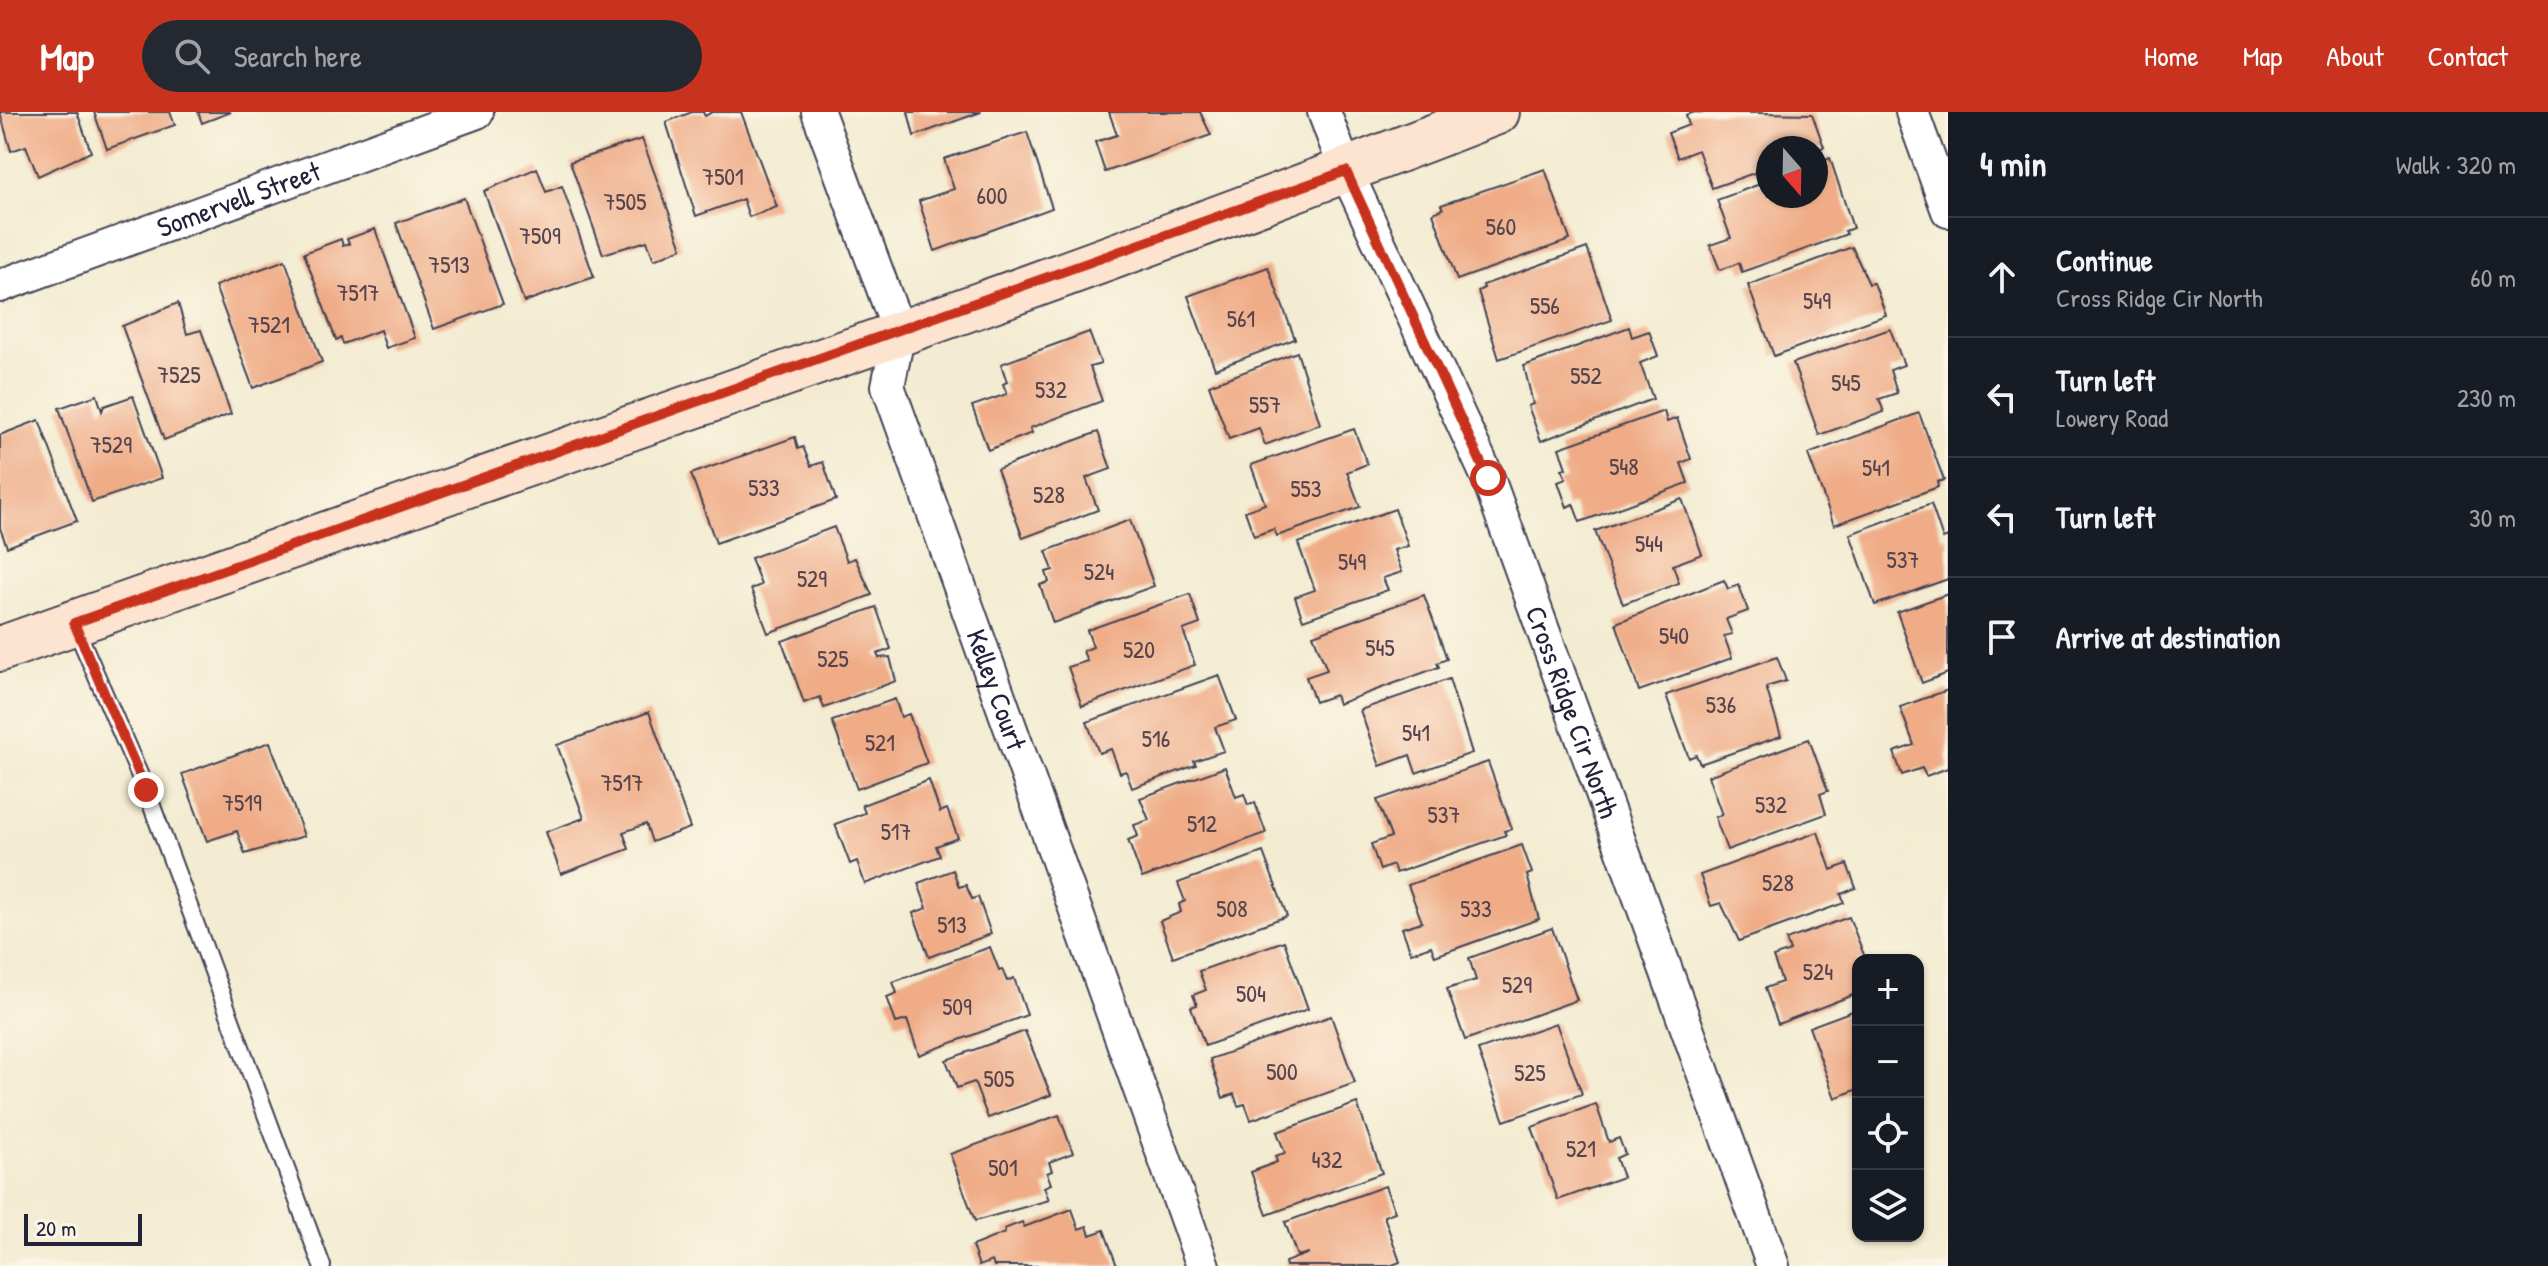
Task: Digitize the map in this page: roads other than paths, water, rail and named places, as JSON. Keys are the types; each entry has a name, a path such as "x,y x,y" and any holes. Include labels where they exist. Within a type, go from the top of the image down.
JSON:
{"street":[{"name":"Somervell Street","path":"0,286 477,112"},
{"path":"818,112 899,332"},
{"name":"Cross Ridge Cir North","path":"1324,112 1346,171 1488,478 1773,1266"},
{"path":"0,649 899,332 1346,171 1497,112"},
{"path":"1912,112 1948,211"},
{"name":"Kelley Court","path":"899,332 888,386 1203,1266"}],"lane":[{"path":"74,623 152,805 322,1266"}]}
